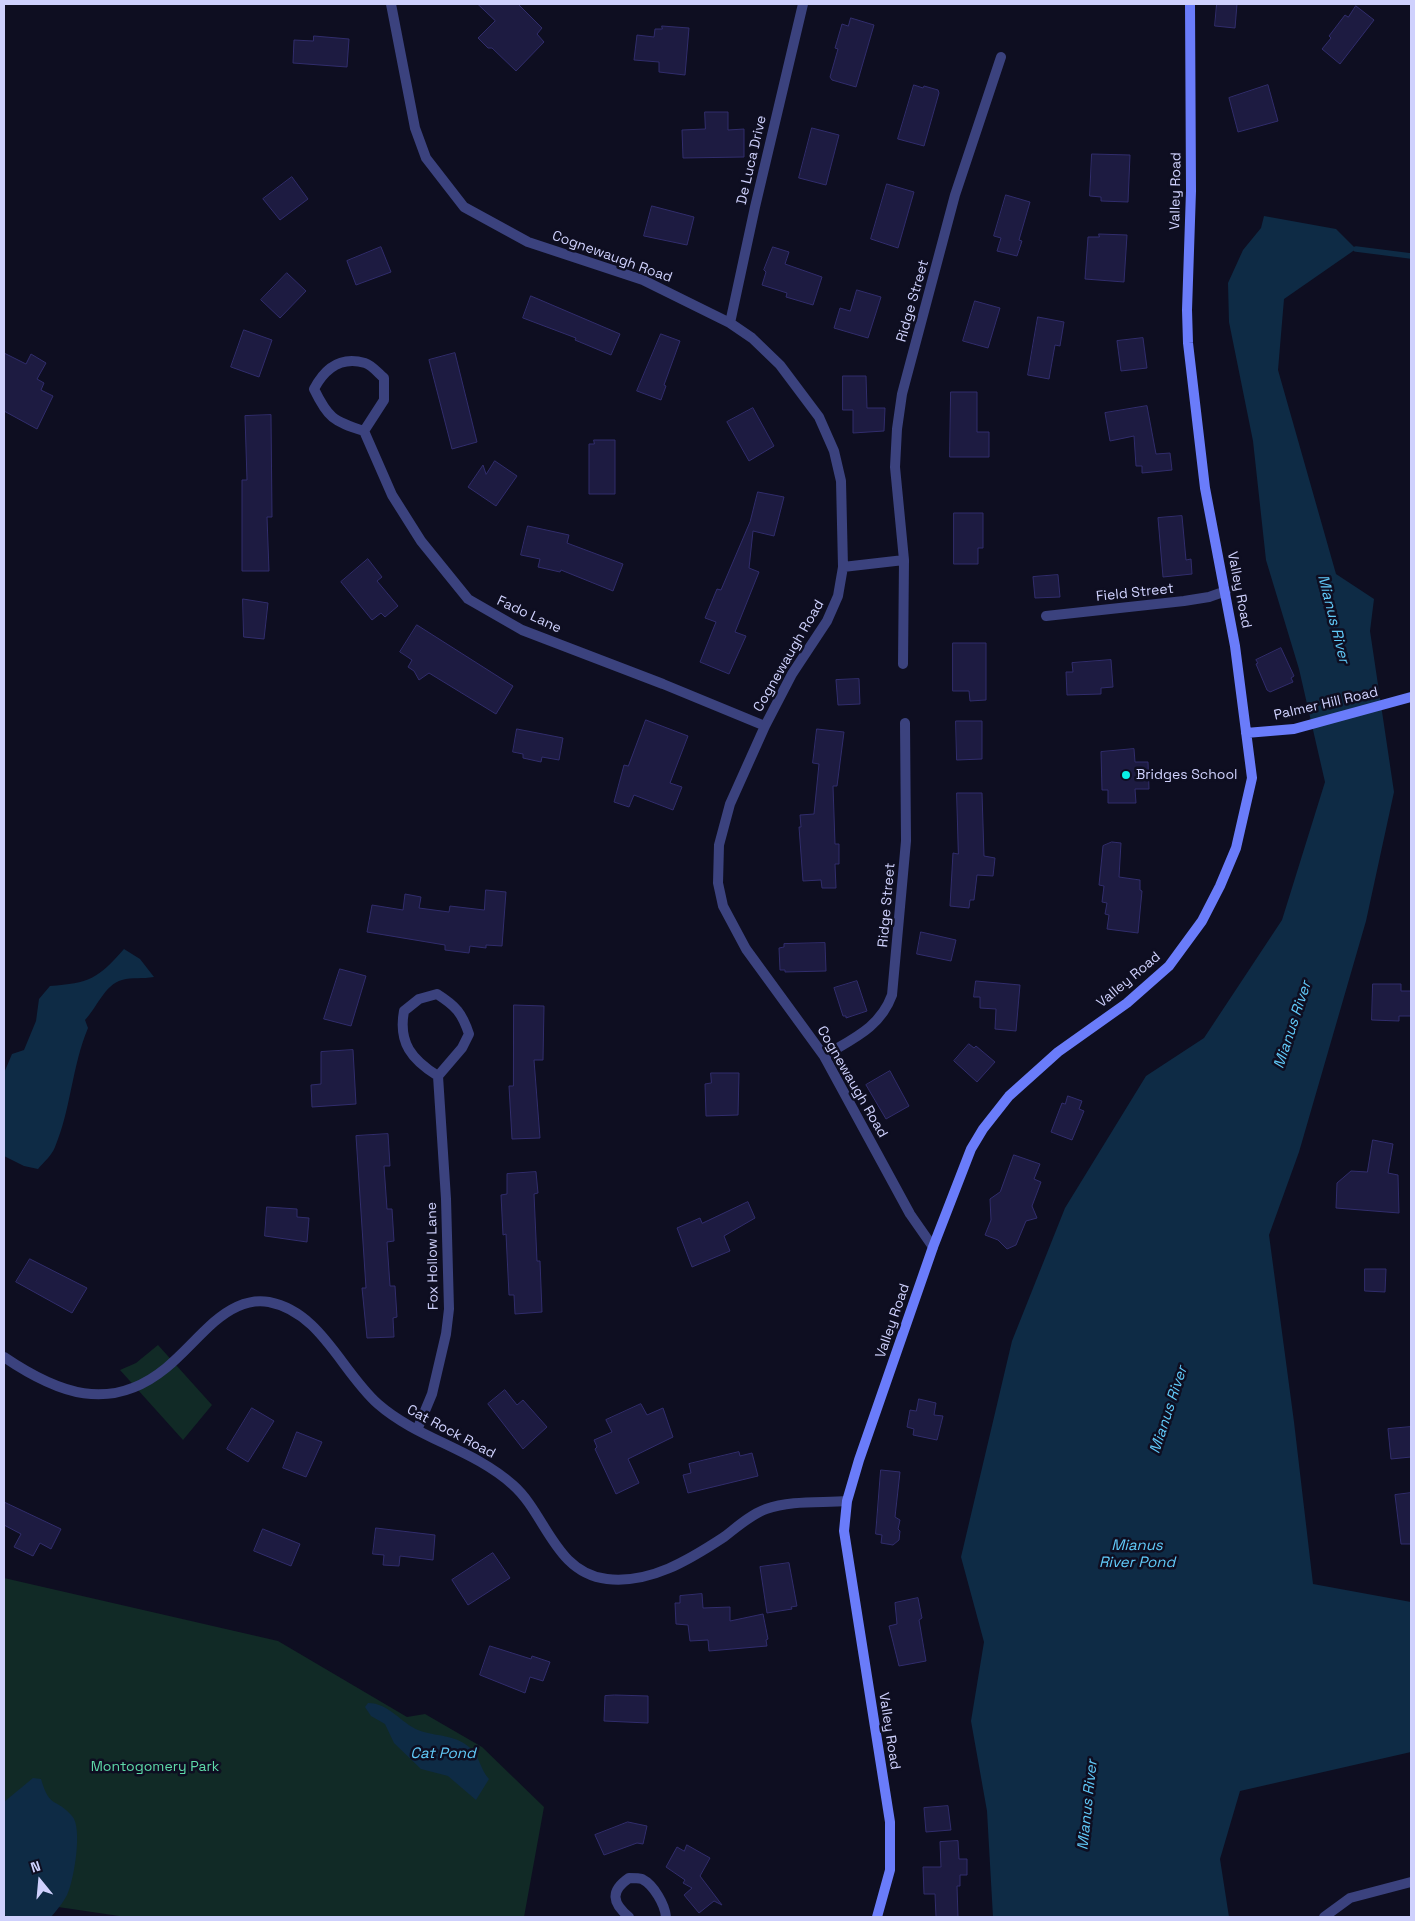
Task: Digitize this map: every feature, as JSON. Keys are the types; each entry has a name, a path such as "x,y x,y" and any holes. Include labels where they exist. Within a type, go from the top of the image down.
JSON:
{"main road":[{"name":"Valley Road","path":"877,1917 890,1870 890,1822 844,1530 847,1501 859,1460 933,1247 971,1149 983,1128 1009,1096 1058,1052 1127,1003 1169,966 1202,921 1236,848 1252,778 1226,591 1204,488 1188,343 1187,310 1191,191 1190,4"},
{"name":"Palmer Hill Road","path":"1246,733 1294,729 1411,697"}],"street":[{"name":"Cognewaugh Road","path":"391,4 415,128 426,158 464,207 528,242 643,280 730,323 752,338 780,364 820,416 834,451 841,481 844,567 838,596 827,621 792,674 765,726 730,804 719,846 718,884 723,906 746,949 824,1056 910,1214 933,1247"},
{"name":"De Luca Drive","path":"730,323 755,207 803,4"},
{"name":"Ridge Street","path":"903,664 904,560 895,467 897,429 902,394 955,195 1000,57"},
{"path":"342,362 367,363 384,378 384,400 364,431 340,423 324,410 314,389 322,374 342,362"},
{"name":"Fado Lane","path":"364,431 392,495 421,541 468,599 522,630 663,684 765,726"},
{"path":"844,567 904,560"},
{"name":"Field Street","path":"1046,616 1208,598 1226,591"},
{"name":"Ridge Street","path":"824,1056 872,1026 886,1012 892,995 906,841 905,722"},
{"path":"437,994 449,1002 462,1015 469,1034 462,1048 438,1076 420,1065 406,1046 401,1026 404,1011 419,999 437,994"},
{"name":"Fox Hollow Lane","path":"417,1430 432,1394 446,1334 449,1308 446,1199 438,1076"},
{"name":"Cat Rock Road","path":"4,1357 47,1384 69,1392 102,1395 135,1387 159,1374 231,1309 242,1304 265,1301 292,1309 301,1315 324,1339 370,1396 392,1415 417,1430 488,1466 503,1476 525,1498 549,1537 566,1557 592,1575 604,1579 626,1580 646,1576 674,1566 766,1509 799,1503 847,1501"},
{"path":"629,1917 618,1908 614,1897 619,1885 629,1878 642,1879 652,1888 660,1900 666,1917"},
{"path":"1324,1917 1350,1898 1411,1882"}],"green space":[{"path":"158,1345 212,1405 183,1440 120,1370 136,1363"},
{"name":"Montogomery Park","path":"4,1578 278,1641 407,1717 425,1714 482,1747 544,1807 524,1917 126,1917 4,1899"}],"water":[{"name":"Mianus River Pond","path":"1264,216 1336,229 1356,249 1284,299 1278,370 1336,574 1374,599 1370,631 1394,792 1366,921 1299,1152 1269,1235 1313,1584 1411,1602 1411,1752 1240,1791 1220,1859 1229,1917 993,1917 987,1811 971,1721 984,1642 961,1557 1012,1341 1065,1208 1146,1076 1204,1038 1282,920 1325,782 1299,669 1266,560 1253,441 1229,322 1228,283 1243,250 1261,228"},
{"path":"124,949 140,959 154,977 126,979 116,982 85,1020 88,1028 78,1057 65,1118 52,1153 38,1169 24,1166 4,1156 4,1073 12,1054 24,1050 36,1021 39,999 50,986 74,983 92,978 107,967"},
{"name":"Cat Pond","path":"368,1703 382,1706 418,1730 457,1740 473,1750 489,1779 476,1800 448,1776 421,1769 394,1743 385,1724 371,1716 365,1707"},
{"path":"33,1778 41,1779 47,1795 66,1810 75,1822 77,1842 75,1867 67,1895 51,1917 6,1917 4,1912 4,1802"}],"building":[{"path":"478,4 518,4 542,28 537,34 544,42 516,71 492,48 488,48 478,38 495,21"},
{"path":"1217,4 1237,4 1235,28 1215,26"},
{"path":"1356,6 1374,20 1340,64 1322,49 1345,15 1348,17"},
{"path":"851,18 874,25 856,87 832,80 830,77 838,49 835,48 842,24 848,26"},
{"path":"662,26 689,28 685,75 659,72 659,62 634,60 637,35 654,37 655,29 662,29"},
{"path":"314,36 349,39 347,67 293,63 294,40 313,41"},
{"path":"914,85 938,90 939,93 924,146 898,139"},
{"path":"1268,85 1278,121 1238,132 1229,98"},
{"path":"705,112 728,112 728,130 744,129 744,157 683,158 682,130 705,129"},
{"path":"812,128 839,135 826,185 799,178"},
{"path":"1092,154 1130,155 1128,202 1101,201 1101,197 1090,196"},
{"path":"292,177 308,199 280,220 263,199"},
{"path":"887,184 914,192 898,248 871,239"},
{"path":"1006,195 1030,202 1019,240 1022,241 1017,256 997,251 1001,238 994,236"},
{"path":"652,206 694,217 687,245 644,236"},
{"path":"1099,234 1127,235 1124,282 1085,279 1088,237 1099,237"},
{"path":"381,247 391,272 356,285 347,261"},
{"path":"773,247 789,252 785,264 822,277 813,305 786,297 787,293 762,285 766,272 764,270"},
{"path":"287,273 306,291 280,318 261,300"},
{"path":"857,290 881,297 868,338 834,328 840,308 850,311"},
{"path":"531,296 620,334 611,355 575,340 576,338 523,318"},
{"path":"975,301 1000,308 988,348 963,341"},
{"path":"1038,317 1064,322 1060,346 1055,345 1049,379 1028,375"},
{"path":"244,330 272,340 259,377 231,367"},
{"path":"661,334 680,341 664,385 666,386 661,400 637,391"},
{"path":"1143,338 1147,368 1121,371 1117,341"},
{"path":"4,353 26,364 31,354 46,363 37,379 44,383 41,390 53,396 37,429 4,411"},
{"path":"455,353 477,442 452,449 429,360"},
{"path":"843,376 866,376 867,408 885,408 884,431 853,433 853,410 843,410"},
{"path":"951,392 977,392 977,432 989,432 989,457 950,457"},
{"path":"1147,406 1156,454 1170,453 1172,470 1142,473 1142,466 1136,466 1134,436 1110,441 1105,413"},
{"path":"753,408 774,446 749,461 727,422"},
{"path":"271,415 272,517 267,517 269,571 242,571 242,480 247,480 245,416"},
{"path":"594,440 615,440 615,494 589,494 589,444 594,444"},
{"path":"495,461 517,476 496,506 468,487 483,465 486,474"},
{"path":"758,492 784,497 774,536 753,531 749,568 759,572 735,632 746,636 729,674 700,662 716,622 705,618 717,589 721,590 750,522"},
{"path":"954,513 983,513 983,548 978,548 978,564 954,564"},
{"path":"1182,516 1186,560 1191,559 1192,574 1163,577 1158,518"},
{"path":"528,526 569,535 567,543 623,564 613,591 561,570 560,572 538,567 540,559 521,555"},
{"path":"368,559 382,577 377,581 398,606 385,617 381,613 372,620 341,582"},
{"path":"1058,575 1060,597 1035,598 1033,577"},
{"path":"243,599 268,603 264,639 244,637"},
{"path":"417,625 513,686 496,714 429,673 419,680 414,671 408,667 412,660 400,652"},
{"path":"953,643 986,643 986,700 970,701 969,691 953,691"},
{"path":"1281,648 1294,676 1291,678 1293,682 1270,692 1267,690 1256,660"},
{"path":"1111,660 1113,687 1101,688 1101,694 1067,695 1066,672 1073,672 1072,663"},
{"path":"859,679 860,704 838,705 836,680"},
{"path":"646,720 688,736 670,783 682,787 673,810 634,795 629,807 614,802 624,765 628,766"},
{"path":"956,721 982,721 982,759 957,760"},
{"path":"517,729 563,738 559,760 542,757 541,762 523,758 523,754 513,752"},
{"path":"817,729 844,732 837,786 833,786 835,844 839,844 839,864 835,864 836,888 822,888 821,880 803,881 799,827 801,827 800,815 814,814 819,764 813,763"},
{"path":"1134,749 1135,762 1148,762 1149,789 1135,789 1136,803 1108,803 1108,790 1102,790 1101,752"},
{"path":"957,793 982,793 984,856 995,858 993,876 977,875 974,900 970,900 969,908 950,906 953,853 958,854"},
{"path":"1112,842 1121,843 1119,877 1140,880 1140,890 1142,891 1138,933 1107,929 1109,915 1105,914 1107,903 1102,902 1104,886 1099,885 1103,846"},
{"path":"486,890 506,892 502,946 486,945 486,948 470,946 469,953 445,950 445,945 367,932 372,905 403,910 405,894 421,897 419,908 449,912 450,906 484,910"},
{"path":"921,932 956,940 951,961 917,954"},
{"path":"825,943 826,971 785,972 785,970 780,970 779,948 784,947 784,944"},
{"path":"340,969 366,976 351,1026 324,1019"},
{"path":"857,981 867,1011 846,1018 846,1016 843,1016 834,988"},
{"path":"976,981 1020,985 1016,1031 995,1029 996,1009 980,1008 980,997 974,997"},
{"path":"1373,984 1401,984 1401,991 1411,991 1411,1016 1399,1016 1399,1021 1372,1020"},
{"path":"514,1005 544,1006 543,1060 534,1060 540,1138 512,1139 509,1086 513,1086"},
{"path":"969,1044 974,1048 976,1046 995,1062 977,1082 954,1061"},
{"path":"353,1050 356,1104 312,1107 311,1085 321,1084 321,1052"},
{"path":"890,1071 909,1106 886,1119 866,1085"},
{"path":"711,1073 739,1073 738,1115 706,1116 705,1084 711,1083"},
{"path":"1068,1096 1082,1101 1079,1109 1084,1111 1072,1140 1051,1132 1062,1103 1065,1104"},
{"path":"388,1134 390,1166 384,1166 387,1209 392,1209 394,1241 387,1242 390,1286 395,1286 397,1317 393,1318 394,1337 367,1338 362,1288 366,1288 356,1136"},
{"path":"1373,1140 1393,1144 1388,1173 1398,1175 1399,1213 1336,1208 1337,1183 1351,1171 1367,1172"},
{"path":"1014,1155 1040,1164 1034,1179 1041,1182 1032,1206 1037,1218 1026,1221 1016,1245 1007,1249 998,1240 985,1235 991,1220 990,1199 1000,1192"},
{"path":"536,1172 538,1193 534,1194 537,1261 540,1261 542,1312 515,1314 514,1295 509,1295 506,1234 503,1235 501,1195 507,1194 507,1174"},
{"path":"748,1202 755,1218 724,1236 730,1251 692,1267 677,1228 700,1218 702,1223"},
{"path":"267,1207 297,1209 297,1217 309,1218 307,1242 265,1236"},
{"path":"30,1259 87,1288 72,1313 16,1282"},
{"path":"1365,1269 1386,1269 1385,1292 1365,1291"},
{"path":"505,1390 517,1405 523,1400 547,1427 523,1449 488,1404"},
{"path":"919,1399 936,1403 934,1415 943,1416 937,1440 913,1435 914,1429 907,1427 910,1410 916,1411"},
{"path":"641,1404 647,1415 663,1408 673,1437 628,1459 639,1483 616,1494 595,1449 597,1447 594,1440 612,1432 606,1420"},
{"path":"252,1408 274,1421 248,1462 227,1449"},
{"path":"1411,1427 1411,1457 1391,1459 1388,1429"},
{"path":"297,1432 322,1442 306,1477 283,1468"},
{"path":"739,1452 740,1456 752,1453 758,1476 688,1493 683,1475 691,1473 689,1464"},
{"path":"881,1470 900,1472 895,1517 900,1520 898,1529 900,1531 899,1540 893,1545 881,1543 882,1535 876,1534"},
{"path":"1411,1493 1411,1544 1401,1544 1395,1495"},
{"path":"4,1502 61,1529 51,1549 40,1543 33,1556 14,1547 21,1534 4,1525"},
{"path":"376,1528 435,1535 433,1560 400,1556 399,1566 383,1565 384,1555 373,1554"},
{"path":"263,1529 300,1544 291,1566 254,1551"},
{"path":"493,1553 510,1578 468,1605 452,1580"},
{"path":"789,1563 797,1606 791,1607 792,1609 767,1613 760,1567"},
{"path":"702,1594 703,1608 730,1607 730,1621 763,1614 768,1639 766,1640 767,1646 709,1651 708,1640 690,1641 688,1625 676,1624 675,1603 680,1603 680,1596"},
{"path":"918,1598 922,1618 919,1620 926,1661 899,1666 889,1626 897,1624 895,1603"},
{"path":"490,1646 531,1659 532,1656 550,1662 543,1681 530,1677 525,1693 480,1675"},
{"path":"605,1696 648,1696 648,1723 604,1721"},
{"path":"948,1806 951,1830 926,1832 924,1808"},
{"path":"628,1822 647,1826 643,1844 637,1843 604,1855 595,1835"},
{"path":"958,1841 959,1859 967,1859 967,1875 960,1875 960,1886 957,1886 958,1917 936,1917 935,1894 924,1894 923,1867 941,1867 940,1842"},
{"path":"687,1845 710,1858 700,1876 722,1905 714,1901 699,1913 684,1895 692,1888 683,1883 685,1880 666,1867 677,1847 684,1851"}],"waterway":[{"name":"Mianus River","path":"1356,249 1411,256"}],"place":[{"name":"Bridges School","path":"1126,775"}]}
